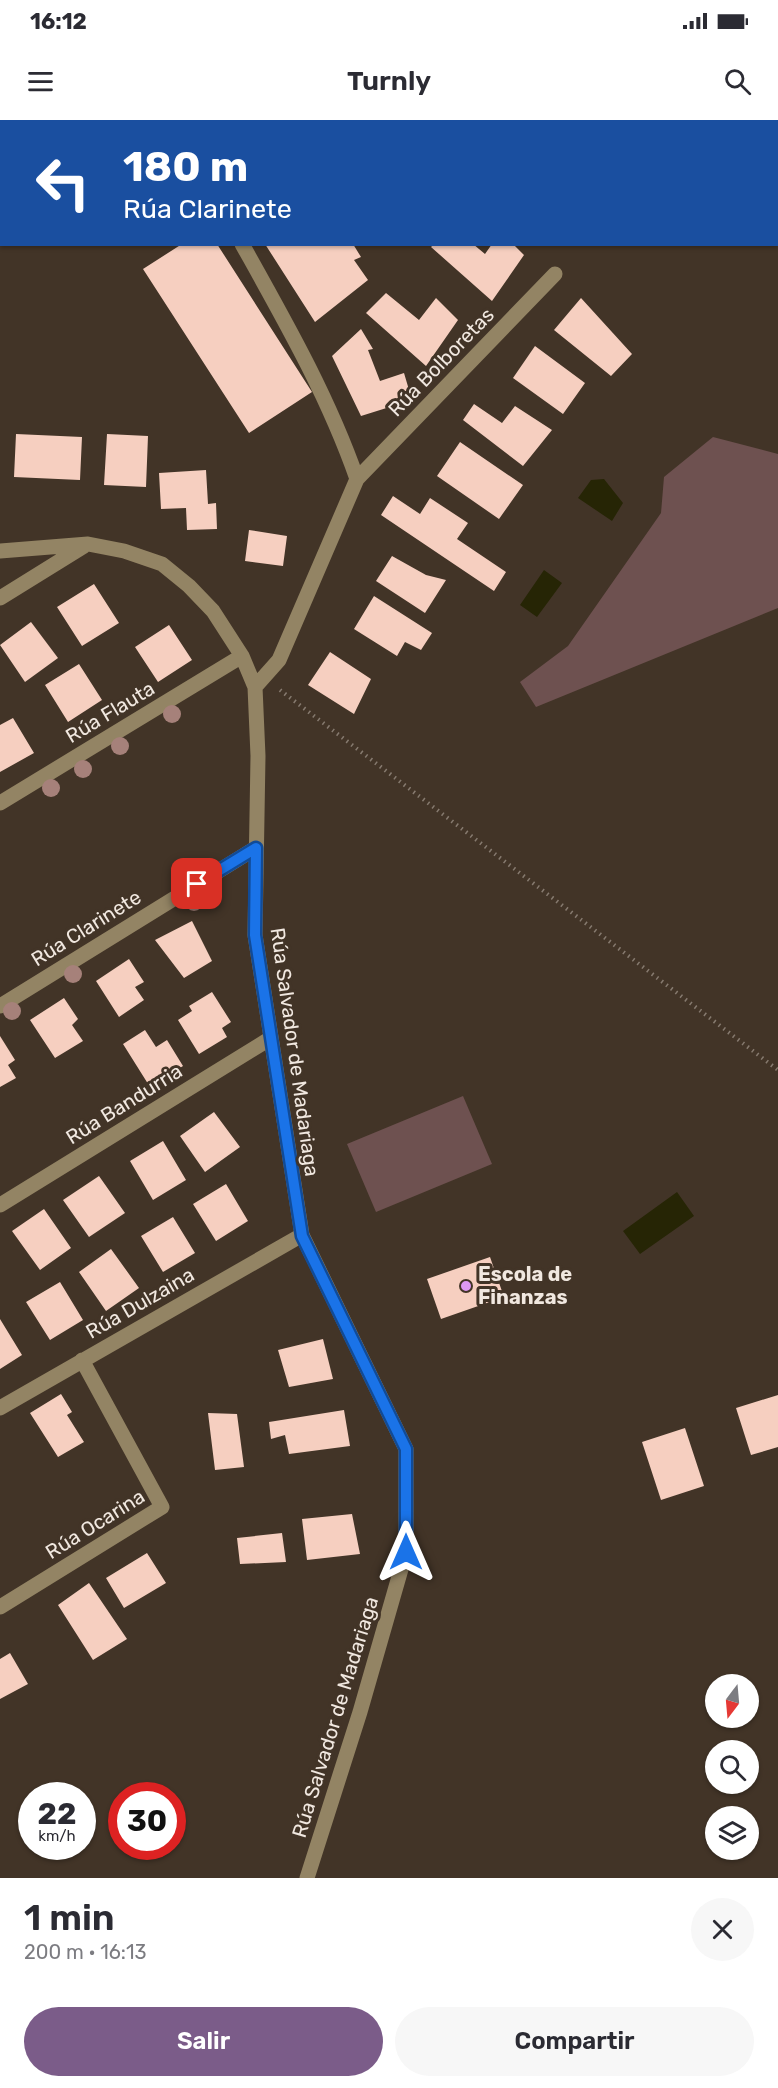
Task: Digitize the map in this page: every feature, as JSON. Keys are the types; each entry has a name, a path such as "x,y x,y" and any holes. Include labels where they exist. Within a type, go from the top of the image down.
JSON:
{"street":[{"path":"0,551 88,544 124,551 162,564 189,586 213,611 259,682 279,660 357,479 346,448 302,350 243,246"},
{"name":"Rúa Bolboretas","path":"357,479 555,274"},
{"path":"0,598 88,544"},
{"name":"Rúa Flauta","path":"0,803 242,656"},
{"name":"Rúa Salvador de Madariaga","path":"259,682 255,935 302,1236 406,1449 406,1552 360,1712 307,1878"},
{"name":"Rúa Clarinete","path":"0,1006 256,848"},
{"name":"Rúa Bandurria","path":"0,1205 271,1038"},
{"name":"Rúa Dulzaina","path":"0,1408 302,1236"},
{"name":"Rúa Ocarina","path":"0,1607 162,1507 82,1360"}],"path":[{"path":"259,682 778,1070"}],"shaded area":[{"path":"713,437 778,454 778,608 536,707 520,682 568,646 661,513 664,477"},
{"path":"604,479 623,503 612,521 578,498 591,480"},
{"path":"544,570 562,583 537,617 520,605"},
{"path":"463,1096 492,1164 376,1212 347,1144"},
{"path":"677,1192 694,1216 640,1254 623,1231"}],"building":[{"path":"179,246 218,246 312,392 249,433 143,269"},
{"path":"266,246 354,246 361,257 354,260 368,280 315,322"},
{"path":"475,246 485,254 491,246 515,246 524,255 492,301 431,247"},
{"path":"386,293 419,320 436,298 458,320 426,366 366,313"},
{"path":"581,298 632,354 611,376 554,330"},
{"path":"361,329 373,349 368,350 380,381 404,373 412,400 361,416 332,356"},
{"path":"535,346 585,383 563,414 513,378"},
{"path":"474,404 502,423 515,406 552,430 523,466 463,420"},
{"path":"16,434 82,437 80,480 14,477"},
{"path":"107,434 148,436 146,487 104,485"},
{"path":"460,442 523,485 499,519 437,476"},
{"path":"206,470 208,504 216,503 217,529 187,530 186,508 161,509 159,473"},
{"path":"393,496 420,514 430,498 468,523 457,539 506,572 494,591 381,515"},
{"path":"249,530 287,536 283,566 245,561"},
{"path":"392,556 426,575 446,580 425,613 376,581"},
{"path":"94,584 119,623 82,646 57,607"},
{"path":"374,596 432,633 421,650 405,642 397,656 354,629"},
{"path":"31,622 58,658 25,682 0,645"},
{"path":"169,625 192,660 158,682 135,647"},
{"path":"330,652 371,679 354,714 308,685"},
{"path":"79,664 102,700 68,722 45,685"},
{"path":"13,718 34,753 0,772 0,725"},
{"path":"192,921 212,961 184,978 155,940"},
{"path":"129,959 144,982 135,987 144,1000 119,1017 96,981"},
{"path":"212,992 231,1022 222,1028 227,1037 199,1054 178,1020 192,1011 189,1006"},
{"path":"64,998 78,1019 72,1025 83,1041 55,1058 30,1020"},
{"path":"145,1030 156,1047 167,1040 183,1066 150,1087 123,1044"},
{"path":"0,1036 15,1060 8,1065 16,1078 0,1087"},
{"path":"214,1112 240,1147 205,1172 180,1136"},
{"path":"163,1141 186,1180 153,1200 130,1161"},
{"path":"99,1176 125,1213 89,1237 63,1200"},
{"path":"226,1184 248,1221 216,1241 193,1204"},
{"path":"44,1209 71,1248 40,1270 12,1231"},
{"path":"173,1217 195,1253 163,1272 141,1236"},
{"path":"111,1249 139,1288 106,1311 79,1272"},
{"path":"490,1257 504,1297 441,1319 427,1279"},
{"path":"60,1282 83,1320 50,1340 26,1302"},
{"path":"0,1319 22,1355 0,1369"},
{"path":"323,1339 333,1379 289,1387 278,1350"},
{"path":"61,1394 72,1412 67,1415 84,1442 58,1457 30,1413"},
{"path":"778,1395 778,1447 751,1455 736,1408"},
{"path":"344,1410 350,1446 289,1454 285,1435 271,1439 269,1422"},
{"path":"208,1413 237,1414 244,1467 215,1470"},
{"path":"685,1428 704,1486 661,1500 642,1442"},
{"path":"352,1514 360,1554 307,1560 302,1519"},
{"path":"282,1533 286,1562 240,1564 237,1538"},
{"path":"147,1553 166,1583 124,1608 106,1578"},
{"path":"89,1583 127,1639 93,1660 58,1605"},
{"path":"10,1653 28,1684 0,1699 0,1659"}],"place":[{"name":"Escola de Finanzas","path":"466,1286"}],"route":[{"path":"197,884 256,848 255,935 302,1236 406,1449 406,1552"}]}
